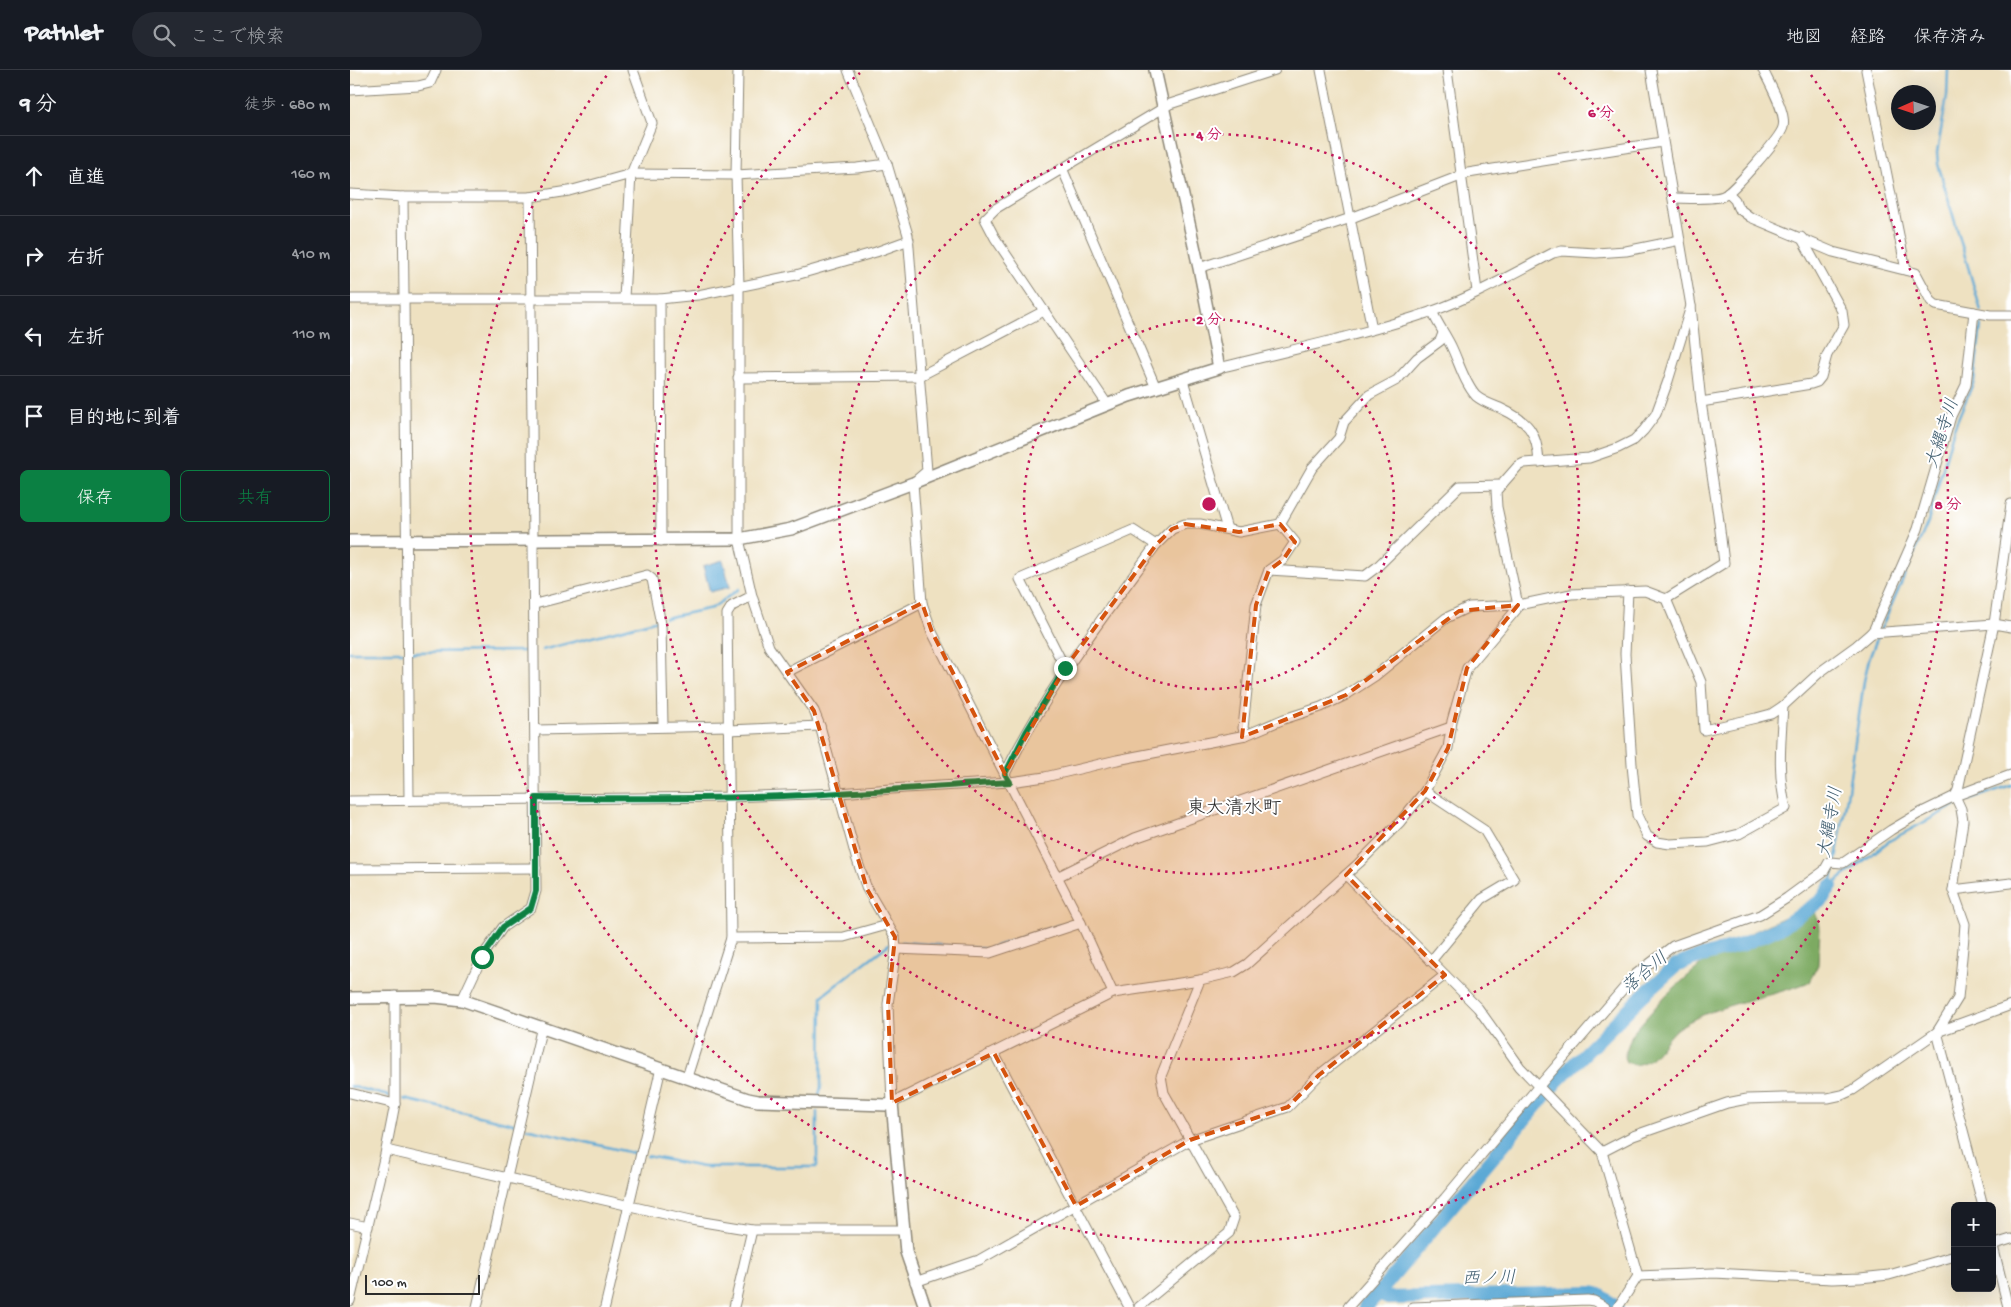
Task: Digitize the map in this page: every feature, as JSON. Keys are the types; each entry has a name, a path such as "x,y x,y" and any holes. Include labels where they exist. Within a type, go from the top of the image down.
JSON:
{"street":[{"path":"350,90 418,86 430,83 436,70"},
{"path":"624,298 631,174 652,123 633,70"},
{"path":"738,70 736,175 739,539 752,596 769,647 814,711 820,726 866,889 894,937 896,949 888,1004 892,1103 906,1252 925,1307"},
{"path":"848,70 887,164 909,240 928,471 913,483"},
{"path":"1155,70 1165,107 1219,368"},
{"path":"1107,404 985,219 995,209 1165,107 1275,70"},
{"path":"1321,70 1372,329"},
{"path":"1447,70 1477,291"},
{"path":"1651,70 1691,306 1701,402 1724,563 1666,600"},
{"path":"1674,198 1724,196 1745,177 1776,139 1783,127 1779,106 1763,70"},
{"path":"1866,70 1906,270"},
{"path":"1199,268 1351,218 1468,173 1662,142"},
{"path":"350,194 403,197 530,197 569,191 631,174 736,175 857,168 887,164"},
{"path":"1062,168 1156,388"},
{"path":"1728,193 1735,200 1738,208 1750,217 1833,252 1916,273 1931,301 1936,304 1979,313 2011,315"},
{"path":"403,197 409,800"},
{"path":"462,1000 482,957 503,927 531,908 536,891 530,197"},
{"path":"1701,402 1811,384 1821,377 1827,355 1844,325 1844,318 1842,311 1800,237"},
{"path":"350,299 660,299 698,295 796,276 909,240"},
{"path":"350,541 533,542 739,539 791,529 913,483 1107,404 1219,368 1372,329 1432,311 1553,253 1562,251 1596,253 1626,251 1680,240"},
{"path":"660,299 661,541"},
{"path":"350,998 395,996 448,997 462,1000 758,1101 887,1105 994,1053 1112,992 1200,980 1234,972 1247,964 1346,875 1400,822 1425,791 1448,748 1451,727 1469,663 1495,636 1518,605 1497,507 1496,491 1518,466 1524,463 1572,460 1602,454 1634,440 1656,414 1691,306"},
{"path":"738,378 920,376 1044,311"},
{"path":"1432,311 1476,395 1489,404 1519,418 1528,426 1537,445 1539,462"},
{"path":"350,801 730,797 839,793 1045,778 1126,758 1246,736 1284,719 1321,707 1346,695 1375,676 1440,622 1459,611 1469,607 1518,605 1571,594 1645,591 1666,600 1701,682 1704,730 1770,714 1783,706 1820,672 1873,633 1918,529 1951,416 1966,385 1979,313"},
{"path":"1005,774 1026,732 1065,668 1156,545 1172,529 1185,524 1200,524 1240,532 1280,524 1312,468 1339,438 1344,422 1368,395 1397,380 1417,358 1440,341 1443,333"},
{"path":"1183,380 1227,529"},
{"path":"913,483 922,603 932,632 1081,923 1112,992"},
{"path":"1269,570 1365,576 1377,567 1460,486 1501,485"},
{"path":"1955,796 1958,790 1994,624 2011,504"},
{"path":"1246,736 1243,728 1256,605 1269,570 1283,560 1295,542 1280,524"},
{"path":"1065,668 1020,579 1133,530 1156,545"},
{"path":"535,604 647,575 652,578 661,624 663,726"},
{"path":"1628,591 1625,654 1632,765 1637,815 1647,836 1657,842 1670,844 1708,842 1739,834 1786,808 1781,790 1780,755 1783,706"},
{"path":"686,1077 731,938 727,614 732,606 752,596"},
{"path":"787,672 922,603"},
{"path":"1873,633 1994,624 2011,627"},
{"path":"536,730 663,726 728,728 820,726"},
{"path":"1057,877 1135,838 1451,727"},
{"path":"1348,1307 1636,974 1673,946 1760,915 1824,871 1829,862 1836,863 1918,814 1955,796 2011,775"},
{"path":"1425,791 1484,830 1514,880 1482,899 1431,961"},
{"path":"1955,796 1961,809 1963,821 1953,890 1964,924 1958,998 1937,1032 1982,1202"},
{"path":"350,868 536,868"},
{"path":"1346,875 1478,1008 1520,1067 1554,1100 1602,1152 1638,1276 1620,1306"},
{"path":"1953,890 2011,883"},
{"path":"896,949 990,953 1081,923"},
{"path":"731,938 844,937 887,925"},
{"path":"915,1282 979,1260 1190,1140 1288,1107 1319,1076 1444,975"},
{"path":"1139,1307 1229,1233 1234,1218 1164,1093 1161,1076 1200,980"},
{"path":"350,1301 395,1104 395,996"},
{"path":"1602,1152 1633,1136 1727,1103 1747,1099 1828,1098 1842,1095 1853,1090 1937,1032 2011,1004"},
{"path":"477,1307 542,1026"},
{"path":"994,1053 1129,1307"},
{"path":"605,1307 661,1068"},
{"path":"350,1093 395,1104"},
{"path":"386,1150 507,1176 691,1220 752,1230 903,1230"},
{"path":"350,1223 368,1227"},
{"path":"734,1307 752,1230"},
{"path":"1996,1243 2011,1239"},
{"path":"1993,1247 2008,1307"},
{"path":"1638,1276 1713,1273 1832,1279 1860,1278 1889,1274 1951,1257"},
{"path":"1413,1307 1587,1300 1594,1301 1605,1307"}],"highlighted area":[{"path":"1185,524 1239,532 1280,524 1295,542 1283,560 1269,570 1256,605 1242,737 1346,695 1459,611 1518,605 1467,668 1448,748 1425,791 1346,875 1445,975 1319,1075 1288,1107 1190,1140 1076,1206 994,1053 892,1103 888,1004 895,937 867,889 814,711 787,672 922,603 932,632 1005,774 1065,668 1156,545 1172,529"}],"green space":[{"path":"1815,911 1820,930 1818,965 1809,982 1712,1011 1676,1029 1649,1060 1635,1065 1626,1062 1624,1057 1632,1034 1666,995 1711,956 1751,933 1793,913"}],"water":[{"path":"723,560 730,587 710,592 703,566"}],"waterway":[{"name":"大縄寺川","path":"1948,70 1947,96 1937,153 1938,164 1981,311"},
{"name":"大縄寺川","path":"1880,631 1928,522 1954,428 1974,381 1982,317"},
{"path":"665,618 712,608 739,589"},
{"path":"542,650 658,620"},
{"name":"大縄寺川","path":"1831,886 1847,797 1864,681 1869,659 1878,636"},
{"path":"411,652 531,651"},
{"path":"350,652 403,652"},
{"name":"落合川","path":"1961,803 2011,785"},
{"name":"落合川","path":"1831,886 1889,841 1956,805"},
{"name":"落合川","path":"1365,1307 1557,1081 1642,996 1676,966 1692,959 1741,945 1783,926 1822,900 1831,886"},
{"path":"902,942 987,949 1069,922"},
{"path":"819,1095 821,1087 822,996 889,944"},
{"path":"350,1086 389,1096"},
{"path":"404,1099 514,1124"},
{"path":"647,1156 703,1167 817,1167 817,1112"},
{"path":"526,1128 637,1154"},
{"name":"西ノ川","path":"1378,1294 1388,1298 1592,1293 1600,1295 1616,1307"}],"district":[{"name":"東大清水町","path":"1234,806"}],"route":[{"path":"482,957 503,927 531,908 536,891 536,798 730,797 839,793 1010,782 1005,774 1026,732 1065,668"}]}
